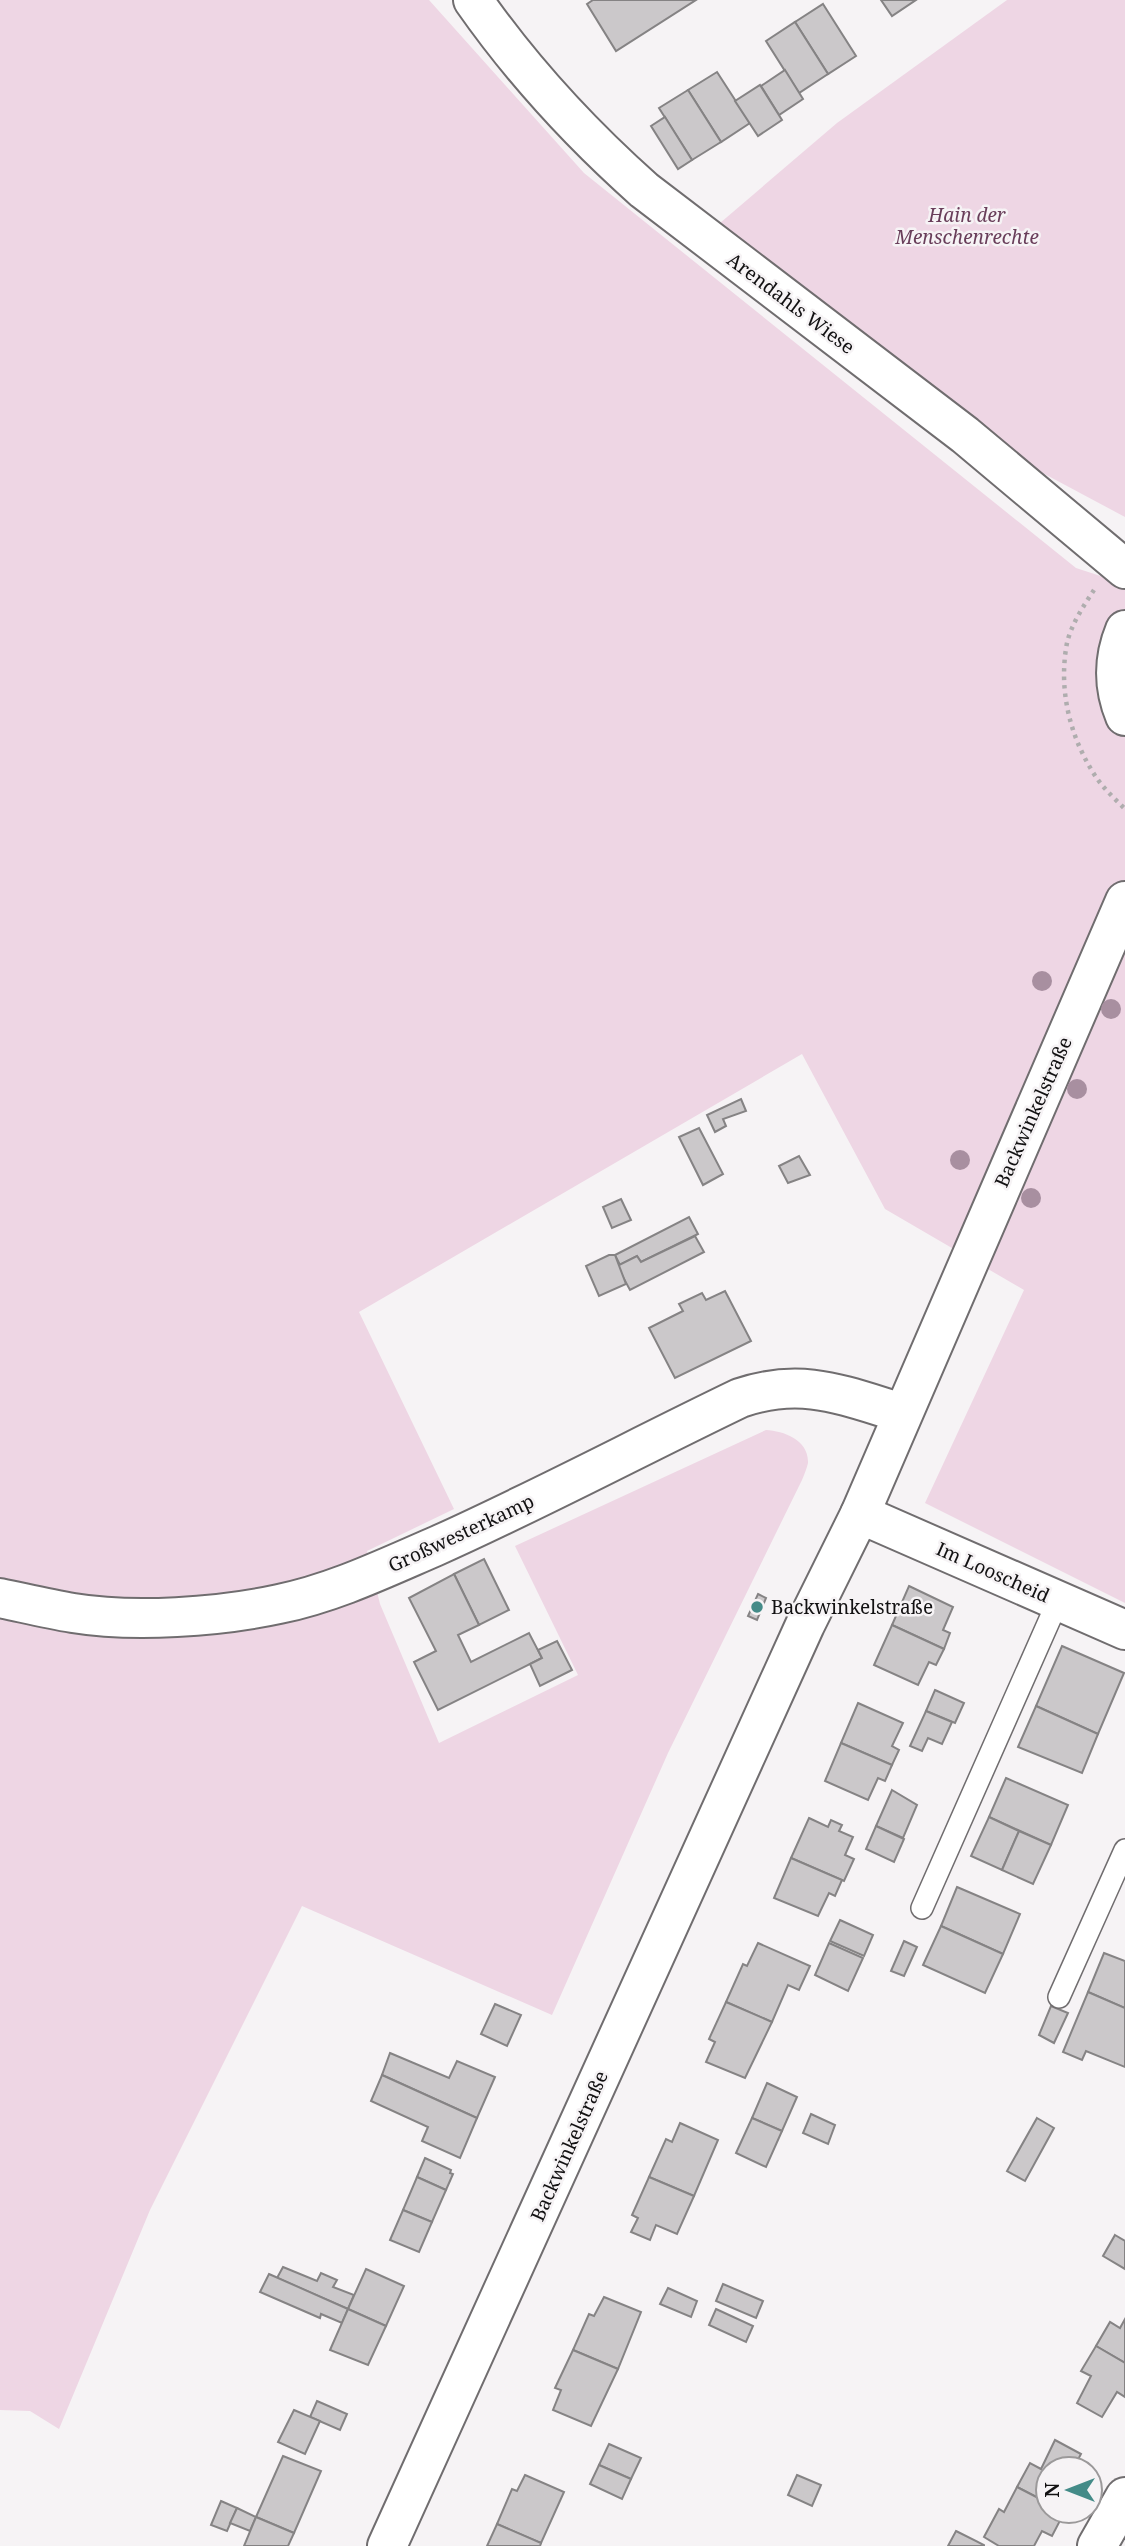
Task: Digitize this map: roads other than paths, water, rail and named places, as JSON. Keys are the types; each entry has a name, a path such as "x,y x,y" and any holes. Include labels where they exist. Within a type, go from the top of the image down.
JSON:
{"street":[{"name":"Arendahls Wiese","path":"485,4 547,94 606,156 644,190 965,435 1125,569"},
{"path":"1125,630 1116,657 1115,681 1125,716"},
{"name":"Backwinkelstraße","path":"387,2546 805,1625 860,1514 1125,901"},
{"name":"Großwesterkamp","path":"0,1598 75,1614 150,1618 216,1614 280,1604 332,1590 447,1541 740,1398 761,1391 813,1388 902,1413"},
{"name":"Im Looscheid","path":"860,1514 1125,1630"},
{"path":"1097,2546 1125,2497"}],"lane":[{"path":"922,1908 1058,1601"},
{"path":"1059,1997 1125,1850"}],"place":[{"name":"Backwinkelstraße","path":"757,1607"}],"park label":[{"name":"Hain der Menschenrechte","path":"967,226"}]}
